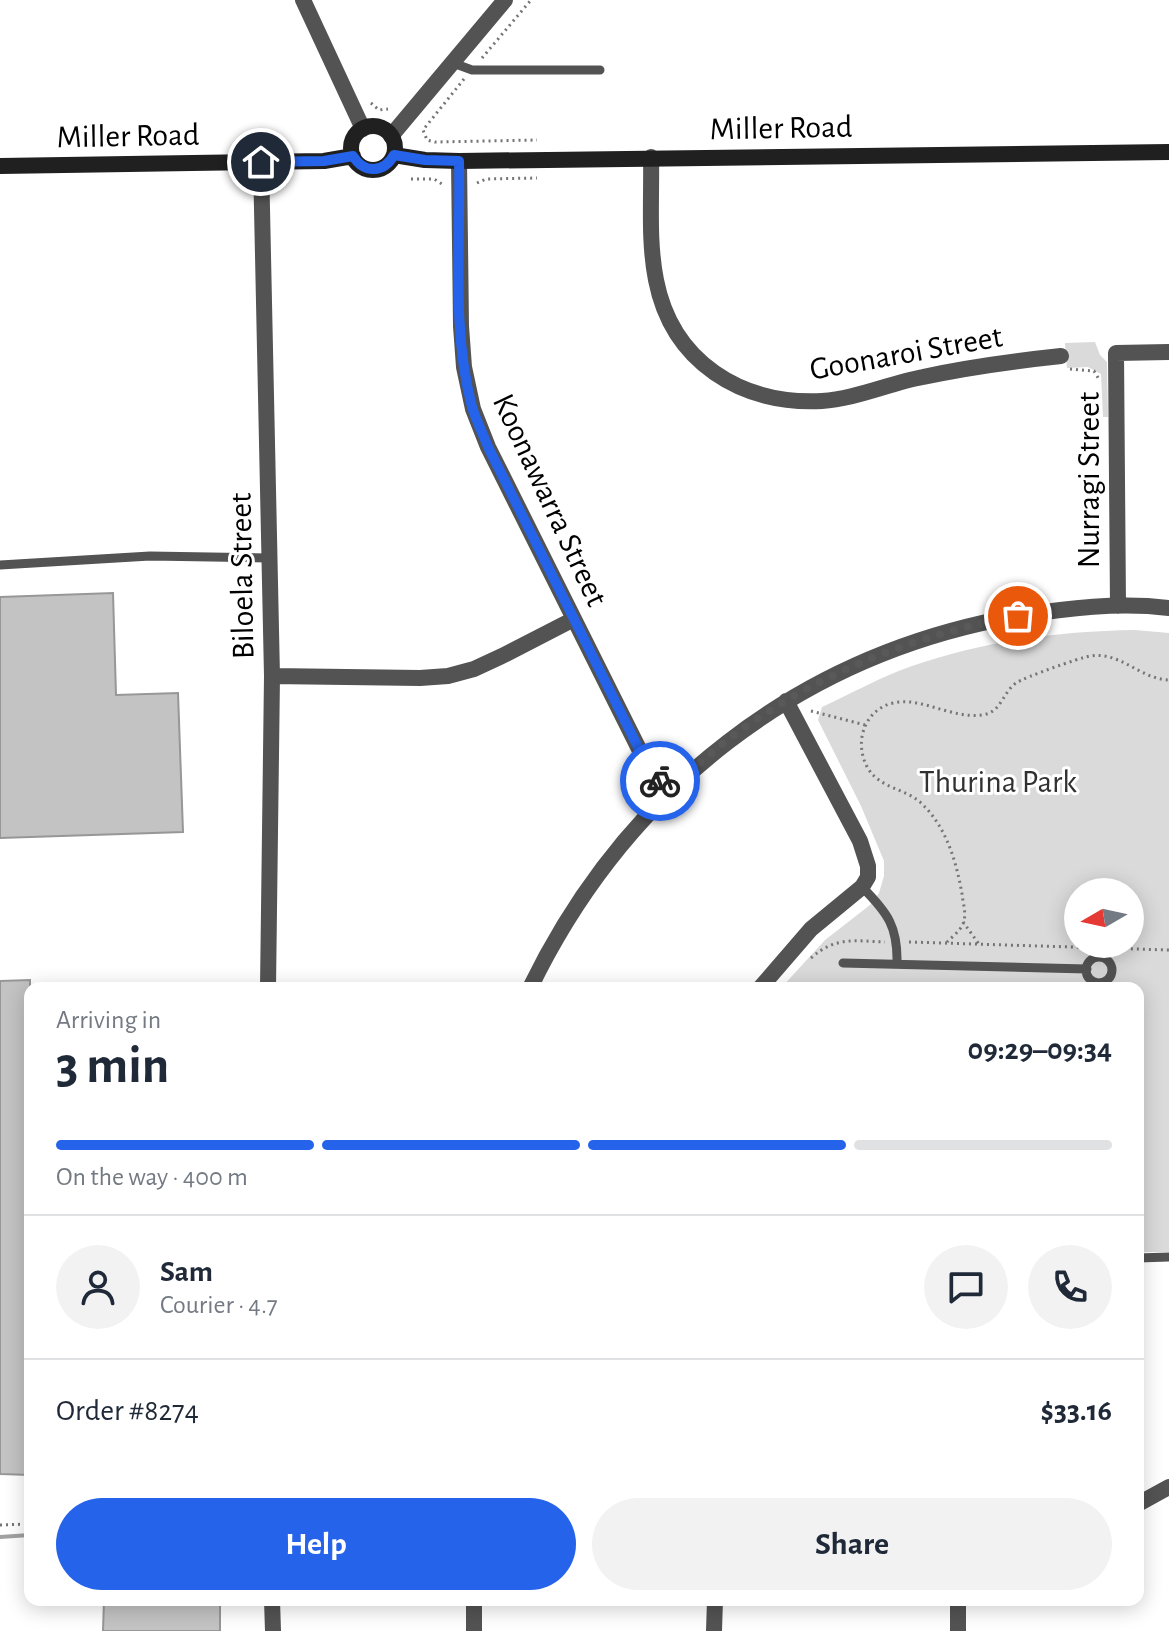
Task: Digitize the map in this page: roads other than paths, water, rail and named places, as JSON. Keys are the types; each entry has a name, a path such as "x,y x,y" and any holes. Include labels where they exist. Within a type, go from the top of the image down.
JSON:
{"main road":[{"path":"375,126 391,136 394,155 386,166 374,170 361,166 353,156 352,143 363,129 375,126"},
{"name":"Miller Road","path":"394,155 459,161 1169,152"},
{"name":"Miller Road","path":"0,166 324,161 353,156"}],"street":[{"path":"303,0 363,129"},
{"path":"391,136 505,0"},
{"name":"Goonaroi Street","path":"651,157 653,253 656,280 668,318 688,349 716,375 750,393 788,401 825,401 976,366 1056,356"},
{"name":"Koonawarra Street","path":"459,161 461,326 464,367 473,409 488,447 644,759 668,792"},
{"name":"Biloela Street","path":"261,162 272,676 268,982"},
{"name":"Nurragi Street","path":"1118,606 1116,353 1169,352"},
{"path":"533,982 550,947 589,885 668,792 737,732 786,701 815,684 893,649 944,632 1043,612 1118,606 1169,608"},
{"path":"272,676 448,676 502,656 574,619"},
{"path":"765,982 811,929 862,887 868,877 865,853 786,701"},
{"path":"1144,1501 1169,1487"},
{"path":"272,1606 273,1631"},
{"path":"474,1606 474,1631"},
{"path":"714,1631 715,1606"},
{"path":"958,1606 958,1631"}],"lane":[{"path":"453,63 472,70 600,70"},
{"path":"0,565 150,556 269,558"},
{"path":"862,887 885,911 897,942 897,964"},
{"path":"843,963 1087,969"},
{"path":"1144,1258 1169,1257"}],"waterway":[{"path":"0,1537 24,1535"}],"park label":[{"name":"Thurina Park","path":"998,782"}]}
